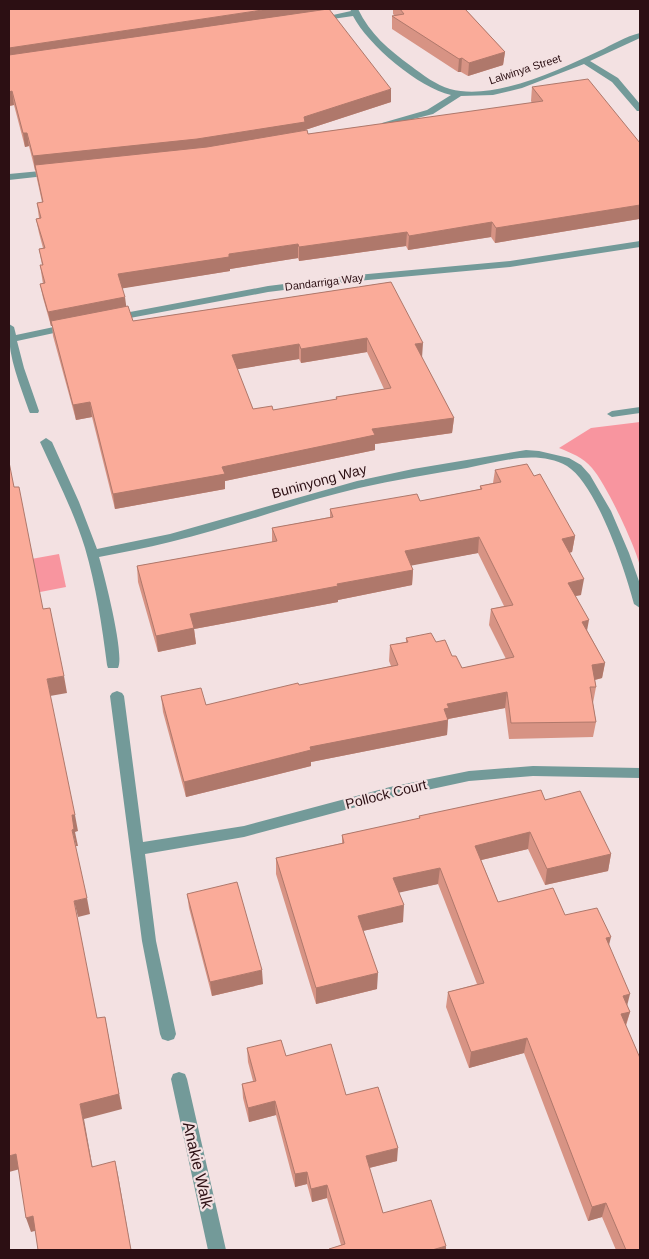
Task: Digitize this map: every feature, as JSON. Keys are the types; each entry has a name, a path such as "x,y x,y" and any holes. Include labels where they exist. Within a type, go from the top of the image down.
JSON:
{"street":[{"path":"306,21 355,11"},
{"name":"Lalwinya Street","path":"355,11 369,35 383,49 429,82 458,94 477,95 495,92 584,61 640,35"},
{"path":"584,61 615,80 640,110"},
{"path":"379,126 430,112 458,94"},
{"path":"9,177 63,172"},
{"name":"Dandarriga Way","path":"99,321 268,288 510,264 640,244"},
{"path":"11,339 80,325"},
{"path":"9,327 25,389 34,411"},
{"path":"612,414 640,410"},
{"path":"46,442 84,528 93,554 104,598 113,665"},
{"name":"Buninyong Way","path":"93,554 170,538 314,496 412,473 526,454 543,454 577,468 595,495 620,543 640,604"},
{"path":"117,696 136,850 156,981 168,1034"},
{"name":"Pollock Court","path":"136,850 257,829 385,792 469,776 513,771 555,770 640,773"},
{"name":"Anakie Walk","path":"178,1079 218,1250"}],"shaded area":[{"path":"640,422 640,566 619,515 598,476 585,461 559,448 591,428"},
{"path":"59,554 66,587 9,598 9,563"}],"building":[{"path":"9,9 269,9 9,48"},
{"path":"329,9 391,89 304,117 305,122 197,139 33,156 27,133 23,133 12,91 9,92 9,55"},
{"path":"400,9 465,9 505,52 469,63 462,58 459,59 392,16 404,14"},
{"path":"588,79 640,143 640,205 496,228 492,222 409,236 407,232 299,247 298,244 118,274 125,297 48,312 40,284 45,283 40,265 43,265 39,249 45,248 36,219 41,218 37,203 43,202 35,165 207,147 307,130 308,134 543,101 532,87"},
{"path":"391,282 423,343 415,344 454,418 372,429 375,435 222,467 225,474 113,494 90,402 73,405 51,321 128,306 133,321","holes":["367,338 391,388 273,410 272,406 253,409 232,355 299,344 301,349"]},
{"path":"9,462 14,487 19,487 43,609 50,608 64,676 47,679 75,815 72,815 74,829 72,830 87,898 74,901 97,1018 105,1017 119,1094 80,1104 92,1167 115,1161 131,1250 38,1250 33,1216 26,1218 16,1154 9,1156"},
{"path":"527,464 534,476 540,474 575,536 562,539 584,579 568,583 589,620 582,622 605,663 592,665 596,687 590,687 596,722 511,723 507,692 447,704 449,708 444,709 448,720 310,747 311,750 184,782 161,696 201,688 206,705 298,683 299,685 398,665 390,645 408,642 406,638 431,633 436,642 445,640 452,656 456,656 462,668 514,657 491,609 513,605 479,537 405,551 413,570 190,614 194,628 156,636 137,566 277,541 272,528 333,517 330,509 417,494 420,501 482,489 480,486 501,482 495,470"},
{"path":"541,790 545,800 580,791 611,854 547,869 530,832 475,846 498,902 553,888 565,915 597,908 611,937 606,938 630,994 623,996 630,1012 621,1014 640,1058 640,1250 626,1250 606,1203 592,1207 527,1038 471,1052 448,992 484,983 440,868 393,878 404,905 358,916 378,973 316,988 276,858 344,843 342,835 420,818 419,816"},
{"path":"237,882 262,970 210,982 187,894"},
{"path":"281,1040 286,1056 331,1044 346,1095 378,1087 398,1148 366,1156 383,1213 431,1200 446,1246 432,1250 329,1250 345,1244 327,1185 311,1189 307,1172 295,1174 275,1101 248,1108 242,1084 256,1081 247,1048"}]}
